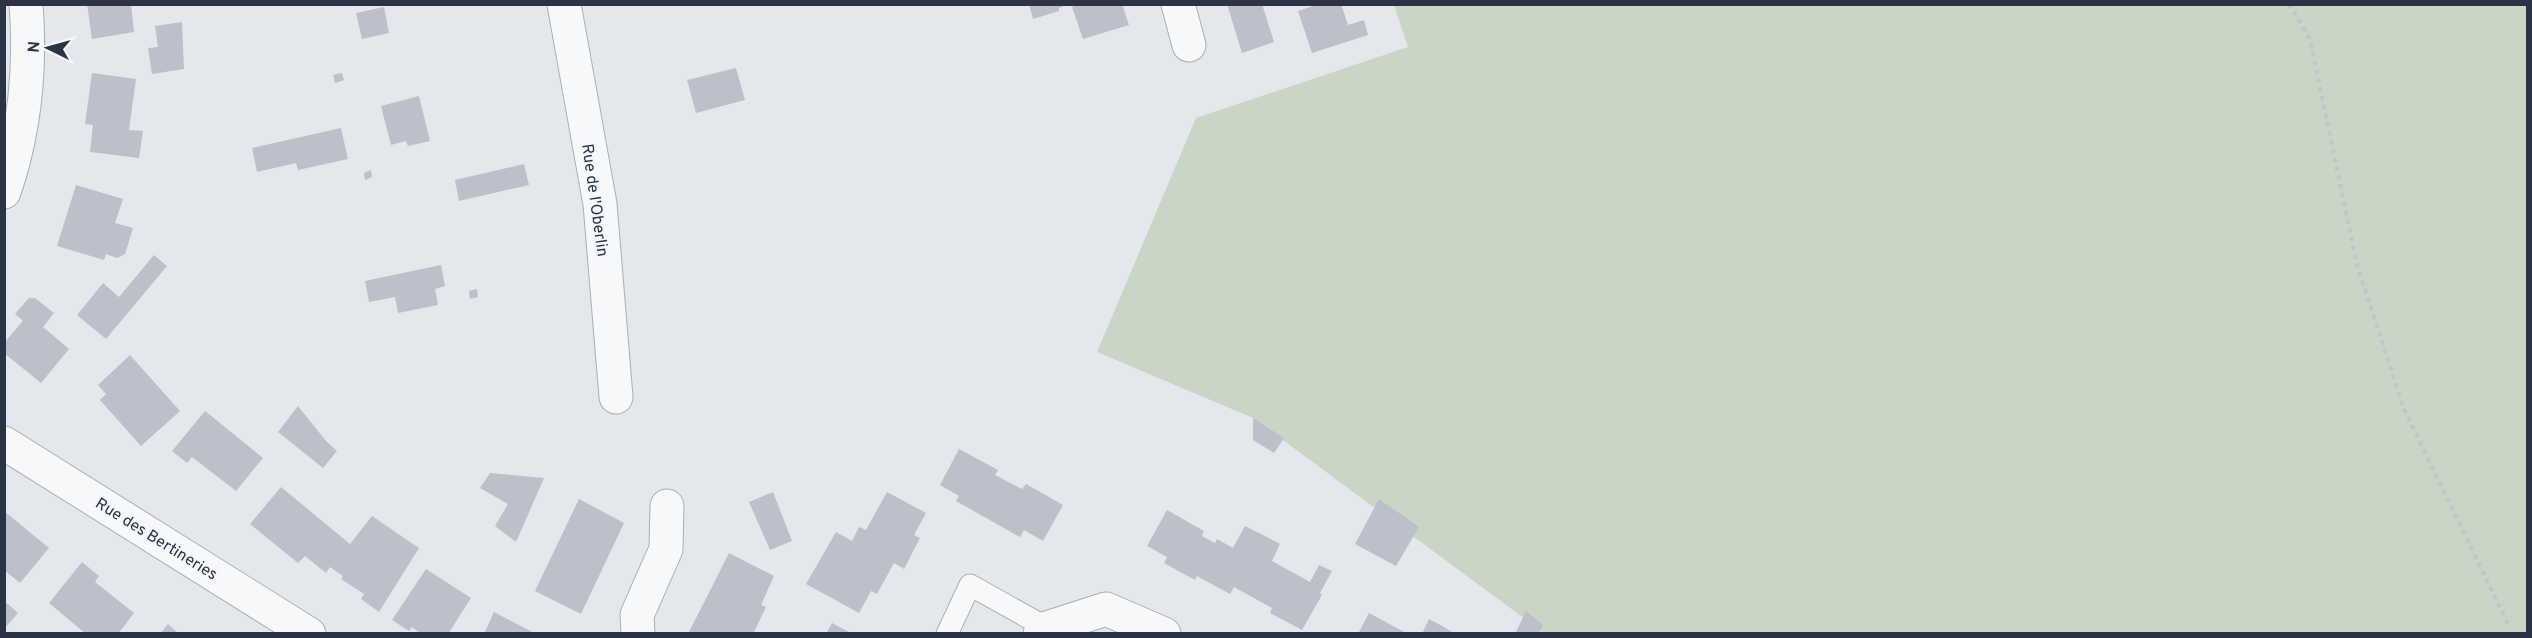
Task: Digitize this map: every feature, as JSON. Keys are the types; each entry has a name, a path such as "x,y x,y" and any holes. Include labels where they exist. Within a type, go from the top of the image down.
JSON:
{"street":[{"path":"4,192 16,152 24,107 28,60 26,4"},
{"name":"Rue de l'Oberlin","path":"564,4 600,204 616,397"},
{"path":"1178,4 1190,45"},
{"name":"Rue des Bertineries","path":"4,443 309,633"},
{"path":"638,633 637,615 666,549 667,506"},
{"path":"1043,631 1106,609 1164,633"}],"lane":[{"path":"947,633 970,585 1043,631"}],"path":[{"path":"2289,4 2310,39 2357,265 2403,409 2510,626"}],"green space":[{"path":"1394,5 2527,5 2527,633 1544,633 1253,418 1097,352 1196,118 1408,47"}],"building":[{"path":"87,4 131,4 134,32 92,39"},
{"path":"1029,4 1067,5 1059,8 1059,11 1033,19"},
{"path":"1078,4 1129,4 1123,7 1129,25 1083,39 1072,7"},
{"path":"1227,4 1262,4 1274,42 1242,53"},
{"path":"1319,4 1341,4 1348,25 1364,20 1368,35 1312,53 1298,11"},
{"path":"384,7 389,33 362,39 356,13"},
{"path":"182,22 184,69 152,74 148,48 158,47 155,26"},
{"path":"736,68 745,100 696,113 687,80"},
{"path":"92,73 136,79 129,130 143,131 139,158 90,152 93,125 85,124"},
{"path":"342,73 344,80 335,83 333,75"},
{"path":"419,96 430,141 408,146 406,141 391,145 381,106"},
{"path":"341,128 348,159 298,170 296,163 257,172 252,148"},
{"path":"524,164 529,185 459,201 455,180"},
{"path":"371,170 372,177 365,180 364,173"},
{"path":"76,185 123,199 115,223 133,228 125,254 117,258 106,254 104,260 57,246"},
{"path":"154,255 167,266 106,339 77,315 103,283 119,297"},
{"path":"441,265 445,286 435,289 438,305 398,313 395,297 369,302 365,281"},
{"path":"477,289 478,297 470,299 469,291"},
{"path":"29,298 35,298 54,313 43,327 69,349 41,383 4,353 4,343 23,321 15,314"},
{"path":"130,355 180,411 141,446 100,400 106,394 98,385"},
{"path":"298,406 337,451 323,468 278,432"},
{"path":"205,411 263,458 236,491 192,457 187,463 172,451"},
{"path":"1253,418 1284,438 1274,453 1253,440"},
{"path":"959,449 998,470 995,475 1022,489 1026,484 1063,505 1043,541 1024,530 1020,537 956,501 959,496 940,485"},
{"path":"490,473 544,478 516,542 495,526 508,504 480,488"},
{"path":"281,487 350,544 372,516 419,548 379,612 361,599 364,594 341,579 343,576 330,567 326,573 305,556 298,563 250,524"},
{"path":"773,492 792,541 770,550 749,502"},
{"path":"887,492 926,513 914,535 920,538 904,569 894,563 877,594 871,591 859,613 806,584 836,532 852,541 859,527 866,530"},
{"path":"579,499 624,523 581,614 535,591"},
{"path":"1379,499 1419,527 1396,566 1355,544"},
{"path":"1167,510 1204,531 1202,536 1215,543 1217,539 1233,548 1245,526 1259,533 1280,544 1272,561 1310,582 1319,565 1332,571 1320,593 1322,595 1302,630 1270,613 1272,608 1234,587 1230,594 1197,576 1195,580 1164,563 1167,557 1147,546"},
{"path":"4,511 49,548 20,583 4,570"},
{"path":"729,553 774,576 761,605 766,607 753,634 688,634"},
{"path":"82,562 99,576 95,582 134,613 118,634 86,634 49,603"},
{"path":"426,569 471,598 448,634 421,634 412,627 409,631 392,620"},
{"path":"7,603 18,613 4,629 4,606"},
{"path":"1526,611 1543,625 1539,634 1515,634"},
{"path":"494,612 536,634 484,634"},
{"path":"1369,613 1408,634 1358,634"},
{"path":"1429,619 1444,627 1455,634 1422,634"},
{"path":"832,623 849,632 848,634 826,634"},
{"path":"168,624 179,634 160,634"}]}
